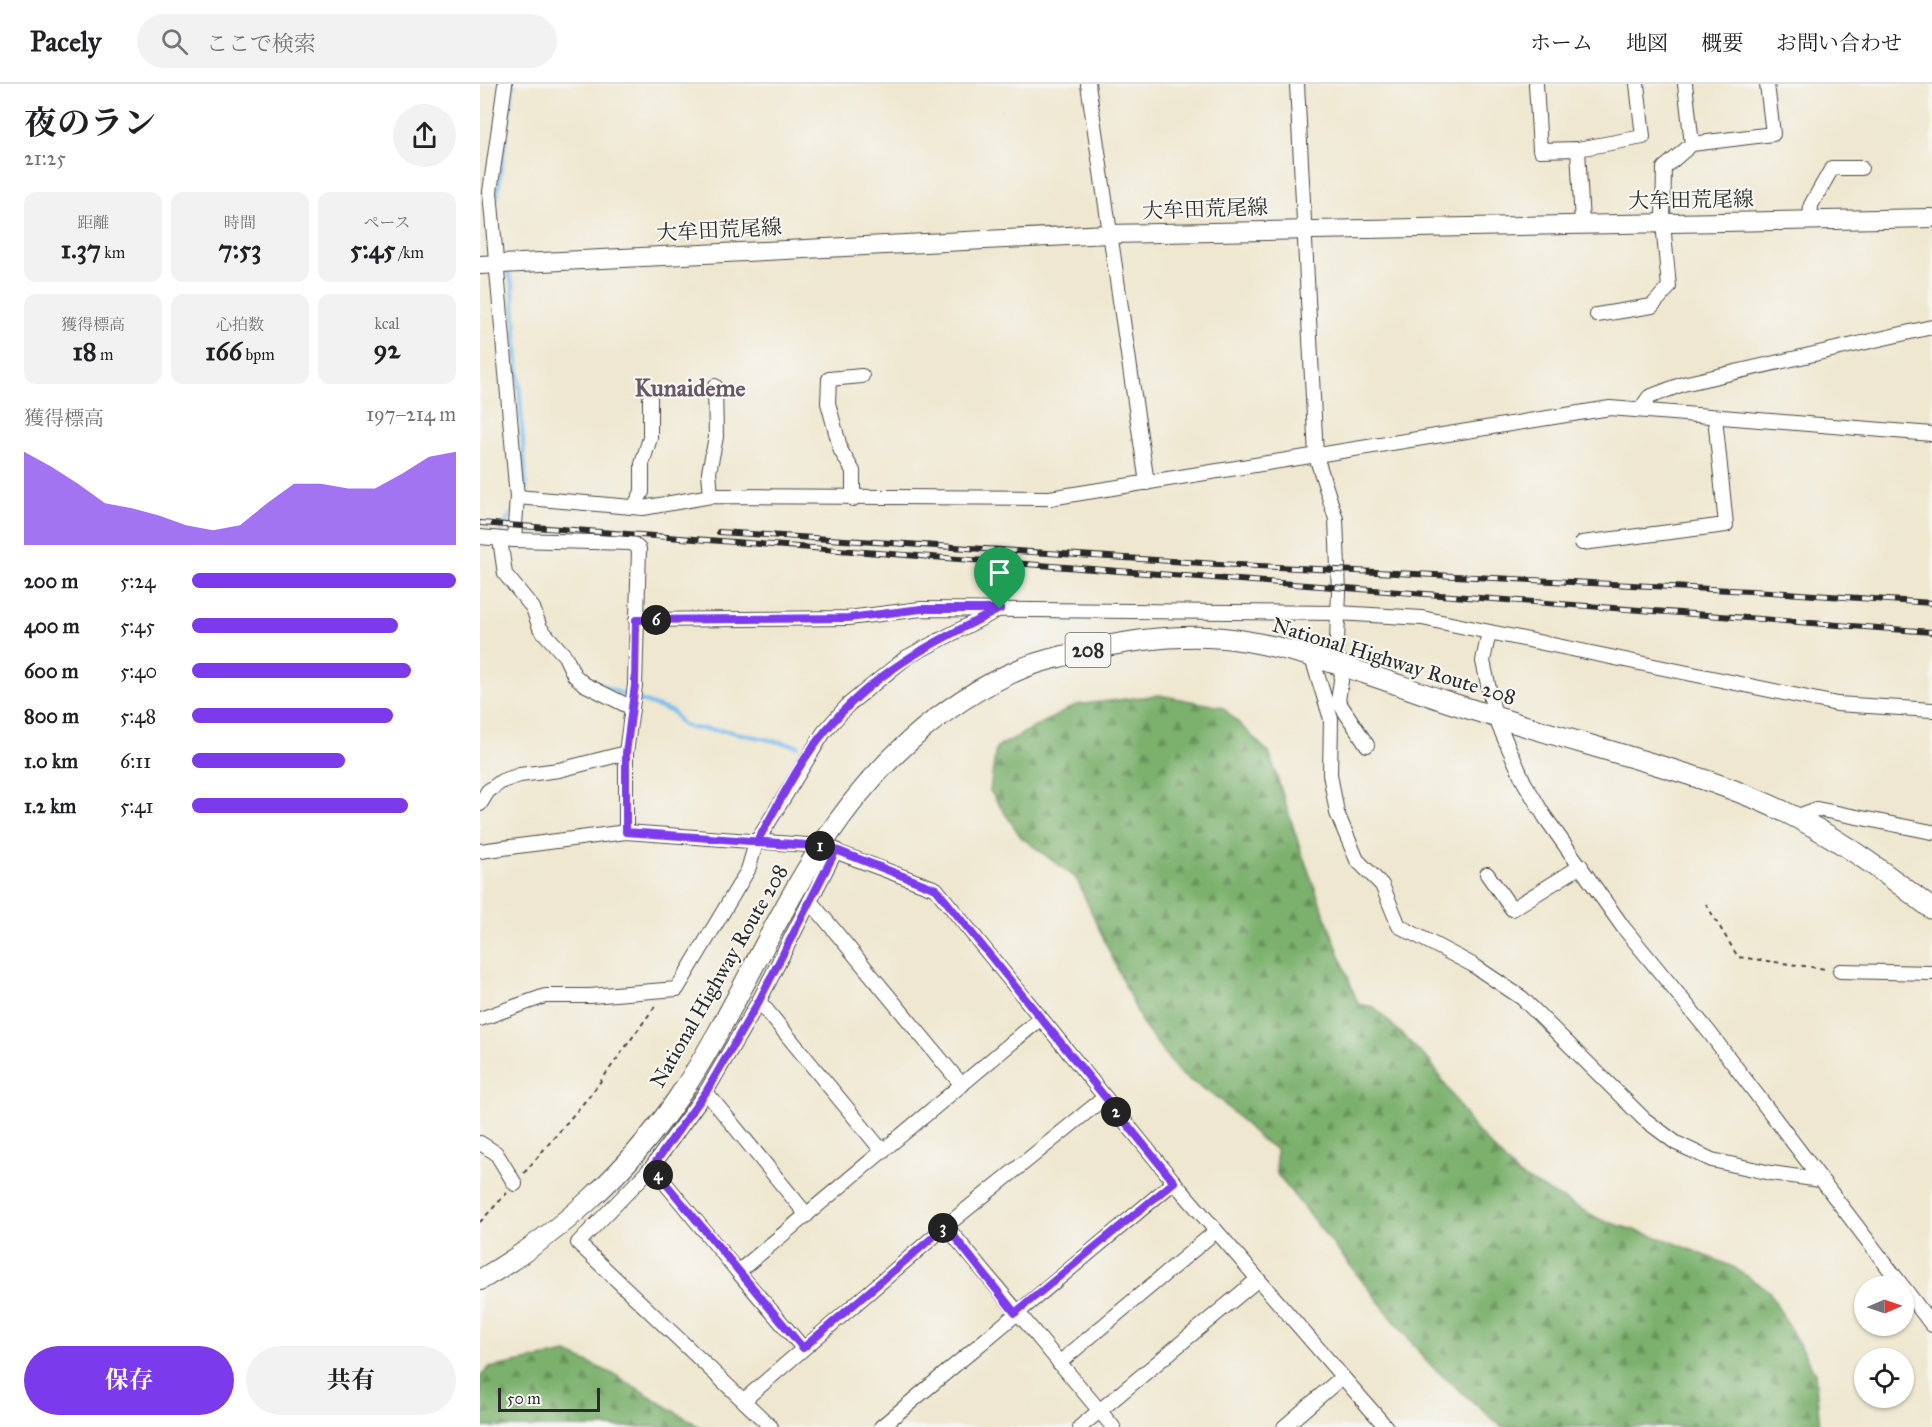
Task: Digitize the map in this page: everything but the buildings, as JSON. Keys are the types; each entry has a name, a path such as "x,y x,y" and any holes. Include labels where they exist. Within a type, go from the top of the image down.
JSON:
{"highway":[{"name":"National Highway Route 208","path":"480,1280 524,1254 565,1221 611,1179 645,1141 696,1070 829,848 878,771 935,720 966,699 1024,668 1101,647 1177,639 1244,641 1339,666 1495,717 1713,781 1795,817 1848,846 1932,909"}],"main road":[{"name":"大牟田荒尾線","path":"489,264 1108,234 1305,228 1932,218"}],"street":[{"path":"505,84 490,192 489,264 501,339 517,497 507,540 506,574 533,608 540,628 565,656 574,675 584,684 632,708"},
{"path":"1088,84 1108,234 1147,483"},
{"path":"1297,84 1316,456 1336,519 1338,701 1367,745"},
{"path":"1536,84 1540,150 1578,149 1643,137 1637,84"},
{"path":"1684,84 1692,144"},
{"path":"1597,315 1652,306 1661,298 1669,287 1663,223 1664,168 1692,144 1773,134 1767,84"},
{"path":"1578,149 1582,224"},
{"path":"1810,220 1811,205 1832,168 1861,168"},
{"path":"1640,410 1649,397 1683,384 1932,330"},
{"path":"853,499 853,471 841,451 828,403 829,379 862,376"},
{"path":"711,496 709,472 716,437 715,386"},
{"path":"634,507 642,492 642,464 650,438 650,398"},
{"path":"517,497 643,508 711,496 853,499 1050,498 1610,408 1932,434"},
{"path":"1582,543 1726,525 1715,417"},
{"path":"480,537 507,540 632,543 639,549 632,708 626,753 626,832"},
{"path":"636,620 848,618 921,609 1338,613 1422,618 1837,704 1932,710"},
{"path":"480,1019 545,996 590,996 677,989 748,870 756,843 824,732 848,705 907,657 1000,609"},
{"path":"1489,632 1483,661 1495,717 1524,782 1545,817 1623,927 1709,1032 1894,1276"},
{"path":"1312,658 1331,719 1330,774 1337,813 1357,860 1382,885 1399,926 1473,965 1522,998 1644,1119 1676,1143 1712,1160 1771,1173 1820,1180"},
{"path":"480,781 502,780 520,775 559,770 626,753"},
{"path":"480,804 488,791 502,780"},
{"path":"1795,817 1817,809 1932,832"},
{"path":"480,851 626,832 829,848 936,889 1040,1020 1174,1182 1341,1378 1386,1427"},
{"path":"771,1427 578,1243 652,1167 706,1092 759,1001 810,901 829,848"},
{"path":"1487,874 1512,909 1581,866"},
{"path":"810,901 962,1085"},
{"path":"1840,971 1932,973"},
{"path":"759,1001 883,1152"},
{"path":"738,1272 1040,1020"},
{"path":"706,1092 807,1215"},
{"path":"744,1400 946,1226 1104,1098"},
{"path":"480,1143 496,1153 515,1184"},
{"path":"652,1167 803,1348"},
{"path":"880,1427 1174,1182"},
{"path":"946,1226 1015,1313 1113,1427"},
{"path":"1059,1363 1216,1231"},
{"path":"1080,1427 1257,1280"},
{"path":"1914,1301 1932,1325"},
{"path":"1284,1427 1341,1378"}],"path":[{"path":"1706,904 1738,957 1840,971"},
{"path":"480,1222 592,1093 667,990"}],"green space":[{"path":"1159,695 1222,707 1269,753 1301,851 1358,1004 1374,1007 1431,1063 1473,1127 1518,1175 1601,1220 1670,1241 1733,1267 1769,1291 1815,1373 1820,1427 1502,1427 1428,1363 1276,1173 1276,1149 1260,1139 1219,1099 1180,1074 1143,1025 1076,878 1021,837 990,791 996,748 1076,705"},
{"path":"567,1353 617,1376 700,1427 480,1427 480,1377 489,1368"}],"waterway":[{"path":"497,197 513,84"},
{"path":"507,269 513,286 526,489 523,493"},
{"path":"502,535 501,531 510,515"},
{"path":"595,682 629,697"},
{"path":"636,699 673,712 681,724 691,728 727,731 798,746"}],"railway":[{"path":"480,523 1932,632"},
{"path":"719,532 1218,564 1770,592 1932,603"}],"district":[{"name":"Kunaideme","path":"690,388"}],"route":[{"path":"1000,609 907,657 848,705 824,732 756,843 821,846 836,850 936,889 1040,1020 1174,1182 1015,1313 946,1226 803,1348 652,1167 706,1092 759,1001 836,850 821,846 756,843 626,832 626,753 635,685 636,620 848,618 921,609 1000,609"}]}
